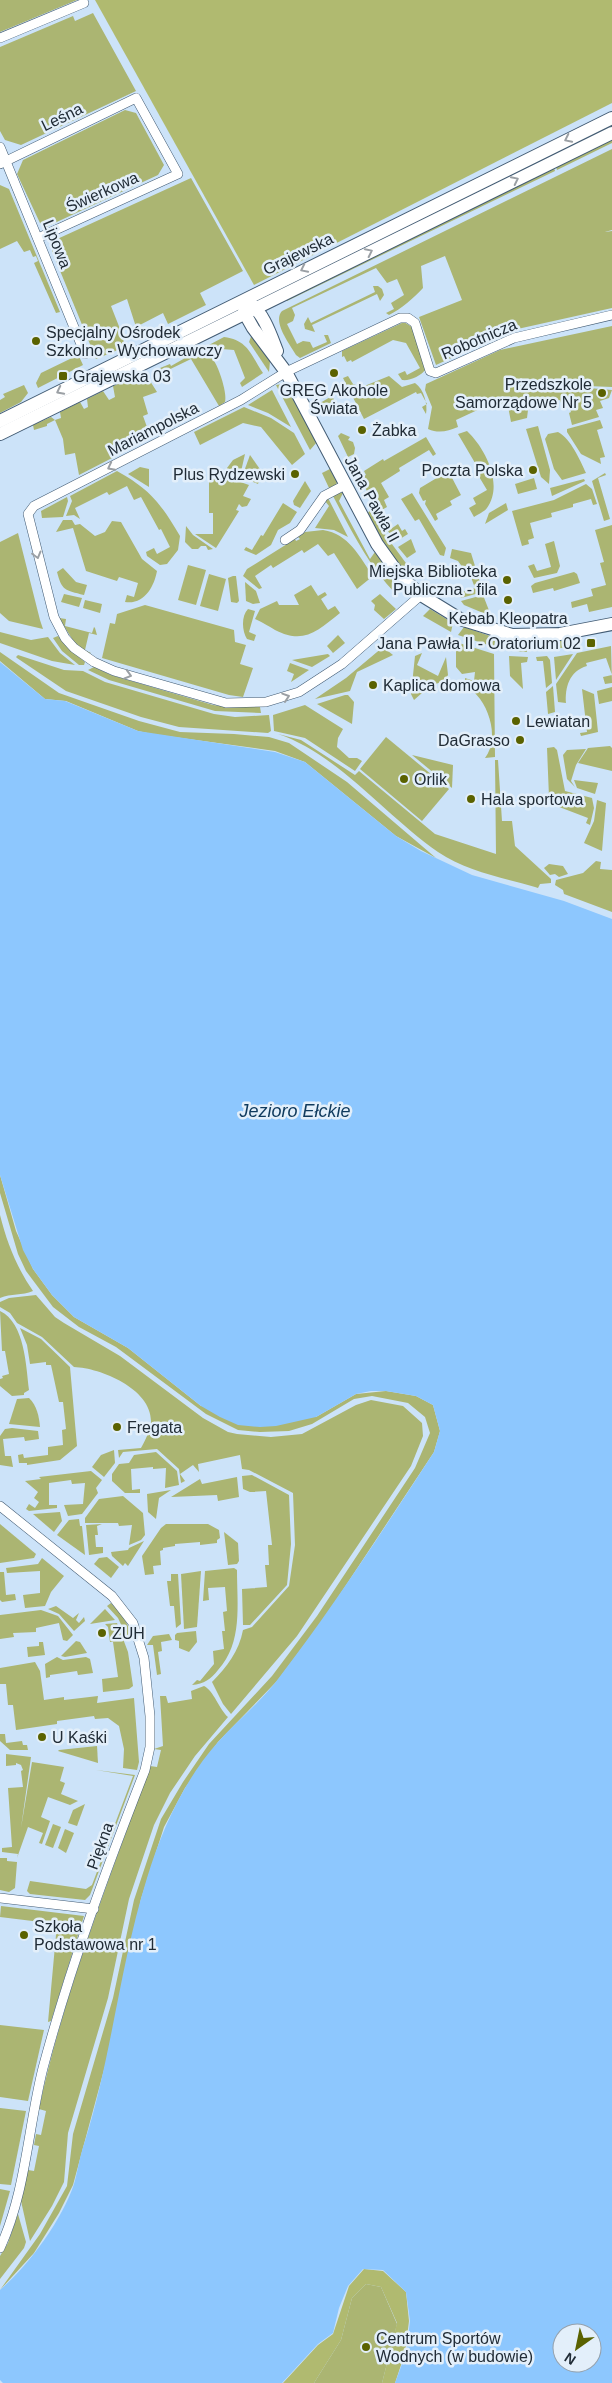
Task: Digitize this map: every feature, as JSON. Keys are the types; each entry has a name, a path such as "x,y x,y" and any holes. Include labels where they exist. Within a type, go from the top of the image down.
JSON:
{"main road":[{"name":"Grajewska","path":"0,434 612,118"},
{"name":"Grajewska","path":"0,422 612,133"},
{"name":"Jana Pawła II","path":"248,306 253,328 284,368 384,556 400,576 420,595 460,619 512,635 560,634 612,624"}],"street":[{"path":"0,38 84,3"},
{"name":"Leśna","path":"3,162 136,98 178,174"},
{"name":"Lipowa","path":"0,147 3,162 38,238 85,354"},
{"name":"Świerkowa","path":"38,238 178,174"},
{"name":"Robotnicza","path":"284,368 404,317 412,319 415,323 430,371 436,373 514,338 612,315"},
{"name":"Mariampolska","path":"284,368 241,400 31,508 28,519 54,617 65,638 74,648 94,662 114,671 217,701 236,704 259,703 299,692 342,664 420,595"},
{"path":"285,540 300,530 324,496 345,485"},
{"name":"Piękna","path":"0,1506 117,1602 133,1623 142,1648 150,1716 149,1754 94,1909 49,2048 16,2205 0,2248"},
{"path":"0,1898 94,1909"}],"green space":[{"path":"0,0 77,0 0,32"},
{"path":"95,0 612,0 612,103 254,285"},
{"path":"93,13 136,91 21,145 5,140 0,131 0,47 73,16 75,21"},
{"path":"125,110 136,113 164,165 158,175 46,227 40,223 17,174 23,160"},
{"path":"612,124 612,126 284,288 283,286"},
{"path":"612,139 612,143 557,170 556,167"},
{"path":"612,149 612,230 605,232 612,231 612,308 513,330 436,365 419,317 462,300 445,256 421,266 423,288 416,296 389,315 386,313 394,309 391,303 404,295 397,279 387,283 376,268 292,308 295,315 293,321 287,324 297,344 303,341 310,342 313,348 327,342 324,335 328,335 331,343 300,358 286,339 279,321 282,311"},
{"path":"554,168 555,171 287,301 287,299"},
{"path":"191,178 243,271 200,293 206,305 168,324 163,313 136,327 127,299 111,306 125,347 96,359 52,251 55,240"},
{"path":"0,185 9,189 60,312 56,313 34,263 38,261 36,256 33,257 30,250 24,252 17,241 0,249"},
{"path":"373,286 378,286 382,289 384,295 380,301 377,294 312,325 315,332 305,329 304,324 308,317 311,323 375,292"},
{"path":"404,322 412,327 426,369 418,376 402,380 398,374 405,371 407,375 420,368 406,343 393,340 352,362 351,360 347,362 344,356 342,357 342,351"},
{"path":"612,326 612,387 588,386 589,388 612,390 609,398 600,401 603,408 596,410 599,417 572,425 569,413 571,412 567,401 561,403 560,400 550,403 551,406 528,410 527,418 511,422 507,401 501,404 499,400 456,420 458,427 451,430 436,431 428,429 432,407 425,390 426,384 500,350"},
{"path":"252,334 270,361 269,372 249,342"},
{"path":"224,337 239,341 244,345 252,354 263,373 242,387 240,383 245,378 234,350 209,348 207,346"},
{"path":"76,350 83,365 38,388 36,383 41,373 74,357 73,352"},
{"path":"194,353 207,354 215,363 226,398 225,402 219,406 191,359 156,376 155,370 170,364 171,366"},
{"path":"145,373 157,392 143,397 148,414 143,416 151,438 79,475 75,453 65,455 63,439 55,420 61,418 60,412 80,402 84,409 88,407 87,399 103,391 109,400 115,397 113,386"},
{"path":"348,376 353,384 362,387 389,376 402,387 415,383 421,389 426,402 421,393 417,394 416,392 364,419 343,378"},
{"path":"282,384 289,388 317,442 310,450 276,385"},
{"path":"24,385 28,393 21,402 0,413 0,400 5,397 3,394"},
{"path":"272,390 291,427 268,413 248,405"},
{"path":"332,396 339,409 327,415 320,403"},
{"path":"426,405 426,410 426,414 422,407"},
{"path":"244,407 271,418 294,433 305,454 292,465 261,427 243,423 200,445 194,432"},
{"path":"51,417 55,420 47,424 47,426 34,430 33,425"},
{"path":"600,420 603,428 597,430 605,457 600,458 601,464 581,454 567,432 567,429"},
{"path":"538,426 550,470 549,484 541,477 526,429"},
{"path":"467,431 474,438 486,457 493,478 494,488 487,508 474,517 469,508 476,504 473,498 487,490 475,470 478,468 458,434"},
{"path":"558,432 571,445 586,473 562,480 554,469 545,439 548,434"},
{"path":"341,433 350,437 348,440 353,442 355,448 354,454 348,457 338,436"},
{"path":"426,437 436,454 433,456 429,450 399,468 400,471 381,483 389,497 384,500 387,507 378,512 360,478 366,475 364,471"},
{"path":"245,454 240,476 229,473 227,468 233,460"},
{"path":"250,455 262,472 258,484 242,477"},
{"path":"140,467 149,469 149,487 128,474"},
{"path":"330,469 337,482 336,485 329,488 322,473"},
{"path":"117,471 147,491 161,506 180,536 178,550 167,564 160,565 147,556 146,552 154,548 157,554 170,547 141,497 134,500 127,486 109,495 107,492 75,508 80,519 74,515 66,516 72,501 70,496"},
{"path":"445,473 450,474 461,495 450,501 452,505 436,514 438,519 435,521 425,504 426,500 423,501 419,493 420,488"},
{"path":"605,473 606,475 598,478 610,519 604,521 592,481"},
{"path":"209,476 226,477 249,485 243,496 251,499 247,506 242,507 239,504 236,510 239,511 216,548 195,534 213,534 213,513 209,513"},
{"path":"534,478 537,489 518,494 515,484"},
{"path":"584,479 585,481 552,496 550,488"},
{"path":"305,481 311,491 300,508 294,505 293,501"},
{"path":"586,484 592,489 597,504 593,505 591,499 573,504 573,507 551,513 552,517 530,523 534,538 528,540 529,544 522,546 512,511 554,500"},
{"path":"340,492 343,493 339,501 370,559 375,552 402,586 395,593 376,571 346,522 333,496"},
{"path":"412,493 446,548 444,556 440,555 419,519 415,521 401,499"},
{"path":"67,497 68,501 63,517 42,518 41,511"},
{"path":"328,498 348,537 334,530 315,528 329,506 325,501"},
{"path":"283,503 297,512 290,523 278,530 271,545 256,555 244,550 246,547 252,550"},
{"path":"506,503 508,510 485,524 489,513"},
{"path":"371,509 386,536 414,574 410,578 389,553 367,514"},
{"path":"63,520 72,520 75,525 80,524 95,536 105,532 112,521 121,522 142,559 157,571 151,589 147,594 138,601 125,602 127,595 134,597 138,583 119,577 117,581 86,571 73,528 56,532"},
{"path":"398,524 402,531 405,529 408,534 395,542 388,531"},
{"path":"612,525 612,607 589,612 587,604 572,608 571,602 593,596 591,589 606,585 600,563 604,562 595,530"},
{"path":"186,526 193,535 213,549 208,550 206,546 201,546 198,549 192,549 185,542"},
{"path":"323,530 332,532 347,541 373,576 357,589 334,553 328,556 318,544 304,553 302,550 273,568 271,565 255,576 262,588 259,589 243,576 247,569 295,539 296,541 300,539 298,537 305,532"},
{"path":"18,533 43,629 9,621 0,613 0,542"},
{"path":"411,539 416,552 407,558 398,547"},
{"path":"554,541 560,566 557,573 534,578 528,566 534,564 537,571 551,567 545,544"},
{"path":"452,549 471,553 483,592 461,598 459,593 475,588 469,572 466,572 458,561 450,558"},
{"path":"188,565 206,570 196,605 178,600"},
{"path":"63,568 76,582 87,585 84,595 65,589 57,572"},
{"path":"574,572 577,574 580,583 554,591 553,588 533,593 531,586 535,583"},
{"path":"209,574 226,579 218,611 200,606"},
{"path":"236,576 239,601 237,603 231,602 228,578"},
{"path":"245,582 256,591 260,603 253,604 246,601"},
{"path":"311,585 318,596 325,592 327,595 321,599 328,610 335,606 340,613 317,630 310,634 294,636 275,630 255,619 260,609 277,601 279,605 299,605 294,595"},
{"path":"64,594 82,598 79,607 61,602"},
{"path":"380,594 396,609 384,619 374,610 375,605 371,601"},
{"path":"483,595 490,613 488,615 464,605 461,601"},
{"path":"85,600 102,604 100,613 83,608"},
{"path":"145,605 234,630 235,642 246,645 240,664 253,668 243,697 229,695 102,658 110,623 115,624 117,614"},
{"path":"248,609 255,611 249,632 256,635 254,641 247,639 243,628 243,619"},
{"path":"430,609 453,623 451,632 423,616"},
{"path":"59,618 66,619 65,626 92,633 95,628 97,635 89,633 85,650 91,653 89,654 74,642"},
{"path":"464,627 490,636 495,641 494,647 458,635"},
{"path":"0,632 31,640 48,637 60,653 75,665 52,661 0,643"},
{"path":"338,635 345,643 333,653 327,646"},
{"path":"58,636 67,647 85,662 84,665 79,665 62,651 53,638"},
{"path":"582,640 578,646 535,651 534,645 539,642"},
{"path":"510,641 525,643 527,652 506,650 506,643"},
{"path":"456,642 494,654 495,757 485,758 490,750 492,740 490,719 480,699 465,686 465,678 474,681 475,672 462,674 456,667"},
{"path":"611,646 612,674 606,658 586,663 587,666 576,672 569,681 566,703 558,702 556,684 577,653"},
{"path":"383,647 393,655 357,672 350,691 315,699 346,678"},
{"path":"0,652 59,693 139,721 180,732 269,737 289,743 347,782 436,858 396,836 305,762 275,751 138,731 66,701 45,699 0,661"},
{"path":"422,653 417,665 438,676 446,657 448,675 444,681 430,686 414,700 411,694 415,656"},
{"path":"328,654 330,656 312,667 292,660"},
{"path":"573,654 556,680 554,657"},
{"path":"18,655 64,670 83,671 105,682 214,714 235,717 269,715 271,731 268,733 179,727 141,717 66,691 17,658"},
{"path":"509,656 528,657 527,662 521,663 523,689 510,676"},
{"path":"547,656 550,660 552,683 546,688 543,661 537,661 536,657"},
{"path":"290,663 309,670 291,682 294,674 287,671"},
{"path":"94,667 111,675 213,705 260,707 261,713 215,711 109,680 88,670"},
{"path":"612,675 612,683 605,684 603,677"},
{"path":"553,686 555,712 548,714 546,692"},
{"path":"612,687 612,701 599,704 597,691"},
{"path":"582,689 594,694 598,732 581,736 580,733 587,732"},
{"path":"348,695 354,702 352,724 317,704"},
{"path":"305,705 343,729 338,738 337,747 349,758 357,758 362,761 355,771 305,738 274,731 273,715"},
{"path":"278,734 301,740 355,775 359,771 435,834 496,854 495,760 498,760 502,821 512,821 515,846 551,879 551,883 540,884 538,888 485,873 449,859 419,838 342,771 300,743"},
{"name":"Orlik","path":"386,737 449,789 422,821 360,769"},
{"path":"610,746 612,748 612,771 578,763 588,748"},
{"path":"554,747 557,750 565,791 592,798 594,808 590,825 586,823 588,818 554,805 549,797 547,748"},
{"path":"586,749 576,765 571,781 575,787 567,779 563,755 567,750"},
{"path":"412,755 453,765 452,788"},
{"path":"574,780 598,783 595,794 577,788"},
{"path":"597,800 606,803 602,851 584,843 594,821"},
{"path":"596,861 601,862 600,869 612,870 612,912 564,894 563,890 555,885 556,880 583,873"},
{"path":"549,864 563,866 568,874 559,877 555,874 550,875 544,868"},
{"path":"0,1175 16,1231 33,1269 52,1295 74,1317 128,1348 201,1406 316,1417 356,1394 386,1391 416,1396 433,1405 440,1431 434,1452 323,1620 278,1680 218,1742 185,1788 164,1827 141,1899 108,2055 73,2185 59,2213 34,2253 0,2290 40,2234 67,2186 73,2134 113,1998 134,1900 161,1819 209,1744 272,1676 317,1616 415,1468 430,1433 425,1417 408,1403 372,1396 354,1399 312,1424 289,1431 260,1432 238,1430 206,1414 116,1347 79,1327 53,1307 26,1271 18,1254 0,1193"},
{"path":"0,1215 13,1255 33,1291 0,1298"},
{"path":"36,1295 55,1317 120,1356 203,1418 228,1432 271,1437 302,1434 356,1405 371,1400 403,1406 422,1423 423,1436 411,1466 297,1636 231,1714 223,1704 212,1682 232,1658 239,1645 243,1630 252,1627 289,1586 295,1545 293,1493 249,1470 242,1469 240,1455 198,1464 199,1472 193,1465 180,1474 185,1481 181,1483 179,1469 157,1449 123,1452 119,1458 118,1450 141,1448 151,1422 149,1410 134,1390 98,1371 74,1367 42,1337 17,1323 10,1313 0,1307 0,1302 9,1298"},
{"path":"0,1311 15,1325 23,1346 29,1390 24,1395 12,1396 0,1386 2,1376 9,1374 5,1351 2,1351"},
{"path":"20,1328 41,1339 70,1367 77,1446 60,1460 27,1465 27,1463 19,1463 18,1455 23,1454 24,1458 48,1455 48,1447 63,1445 62,1430 66,1429 63,1402 59,1402 51,1365 46,1365 46,1362 30,1364 27,1345"},
{"path":"29,1398 37,1411 40,1427 9,1424 17,1399"},
{"path":"5,1429 38,1431 39,1439 25,1441 24,1437 3,1439 5,1456 11,1456 13,1467 0,1465 0,1436"},
{"path":"114,1450 115,1463 104,1477 92,1467 101,1455"},
{"path":"156,1452 177,1471 179,1485 165,1488 166,1468 153,1469 153,1467 131,1469 132,1490 140,1489 140,1493 125,1493 112,1481 112,1474 119,1464 129,1463 134,1455"},
{"path":"91,1471 102,1480 96,1488 98,1493 82,1514 68,1516 64,1505 83,1504 85,1483 72,1484 71,1480 49,1483 49,1505 57,1505 57,1508 29,1511 26,1509 29,1504 35,1508 39,1502 34,1498 38,1492 25,1481 41,1479 39,1477"},
{"path":"252,1475 289,1495 291,1544 287,1585 250,1625 243,1625 242,1589 267,1587 265,1565 269,1565 268,1545 272,1545 266,1491 250,1492 243,1489 242,1476"},
{"path":"237,1477 239,1497 218,1501 217,1495 171,1497 200,1479 202,1484"},
{"path":"171,1490 159,1498 156,1519 148,1512 147,1494"},
{"path":"123,1496 143,1513 145,1535 141,1540 129,1545 132,1525 119,1526 118,1523 85,1523 85,1518 99,1499"},
{"path":"60,1512 62,1521 54,1532 33,1514"},
{"path":"79,1519 80,1526 82,1526 85,1555 57,1535 69,1520"},
{"path":"0,1524 36,1554 34,1558 0,1563"},
{"path":"102,1524 97,1526 98,1535 95,1535 96,1547 103,1547 103,1553 89,1555 86,1525"},
{"path":"166,1524 208,1524 219,1530 220,1538 217,1540 217,1543 200,1545 200,1542 175,1544 175,1546 163,1548 160,1551 161,1565 153,1566 154,1574 145,1575 142,1556 161,1528"},
{"path":"224,1532 238,1543 239,1561 237,1564 228,1565"},
{"path":"144,1541 128,1566 125,1563 123,1566 112,1556 111,1552 128,1550"},
{"path":"107,1557 119,1567 111,1578 94,1564 99,1558"},
{"path":"42,1558 64,1576 51,1592 45,1606 25,1608 23,1595 40,1593 40,1571 7,1573 6,1568 38,1564"},
{"path":"234,1568 237,1570 238,1610 232,1648 213,1676 204,1682 192,1685 197,1680 200,1681 214,1664 213,1651 224,1649 222,1631 225,1631 223,1612 227,1611 225,1587 208,1588 209,1600 203,1601 205,1571"},
{"path":"201,1571 197,1627 184,1629 181,1574"},
{"path":"0,1572 4,1572 6,1595 15,1594 16,1600 2,1602 0,1600"},
{"path":"171,1574 178,1574 181,1624 176,1628 174,1606 170,1606 167,1581 171,1581"},
{"path":"111,1603 123,1616 132,1634 126,1635 118,1618 107,1606"},
{"path":"56,1606 73,1618 79,1613 76,1620 79,1623 84,1617 85,1621 74,1631 59,1614 48,1609"},
{"path":"105,1609 115,1620 90,1624"},
{"path":"41,1610 58,1616 73,1635 67,1641 63,1640 59,1623 36,1628 36,1632 13,1633 14,1637 0,1639 0,1615"},
{"path":"117,1623 128,1652 133,1686 129,1689 103,1692 102,1679 118,1677 113,1642 110,1642 108,1627 105,1624"},
{"path":"196,1631 197,1642 189,1652 179,1648 179,1641 175,1640 177,1633"},
{"path":"169,1634 172,1640 161,1642 162,1651 158,1652 161,1674 157,1675 153,1645 147,1645 153,1636"},
{"path":"76,1641 80,1642 87,1653 61,1656"},
{"path":"39,1642 43,1642 45,1655 28,1657 27,1647 39,1646"},
{"path":"57,1657 63,1660 86,1657 90,1659 93,1673 78,1675 77,1671 50,1675 50,1677 46,1678 45,1664"},
{"path":"35,1662 40,1671 44,1700 64,1697 64,1700 98,1696 97,1703 134,1698 139,1762 137,1770 123,1768 124,1749 119,1726 108,1718 95,1719 94,1716 57,1721 57,1724 16,1730 13,1705 8,1705 6,1684 0,1684 0,1668"},
{"path":"204,1686 208,1688 228,1717 195,1756 170,1793 154,1825 129,1899 108,1998 68,2133 64,2182 52,2206 30,2241 21,2201 28,2170 34,2171 39,2146 34,2145 36,2134 41,2135 46,2111 39,2109 49,2065 75,1978 150,1766 157,1767 161,1750 154,1749 163,1746 160,1696 166,1696 168,1703 192,1699 191,1691"},
{"path":"0,1734 5,1734 6,1743 22,1741 23,1745 27,1745 28,1750 10,1750 0,1741"},
{"path":"97,1746 98,1763 58,1751 59,1750"},
{"path":"6,1754 31,1757 21,1828 32,1762 64,1767 60,1781 65,1783 61,1794 78,1801 70,1805 48,1797 41,1817 50,1821 42,1844 39,1843 43,1833 28,1827 17,1858 18,1854 2,1852 2,1848 12,1847 8,1788 23,1787 21,1771 23,1770 21,1765 16,1763 16,1765 6,1766"},
{"path":"96,1770 135,1775 90,1895 85,1900 30,1894 27,1891 30,1881 86,1889 92,1885 133,1776"},
{"path":"85,1804 77,1826 68,1823 73,1810"},
{"path":"53,1824 61,1827 53,1848 45,1845"},
{"path":"65,1829 74,1833 66,1853 58,1848"},
{"path":"0,1858 7,1858 7,1861 17,1862 15,1888 9,1892 0,1890"},
{"path":"1,1906 84,1916 51,2021 48,2022 57,1924 0,1917"},
{"path":"0,2025 44,2030 28,2101 0,2097"},
{"path":"0,2108 26,2111 11,2185 0,2184"},
{"path":"0,2189 10,2191 0,2226"},
{"path":"18,2214 26,2242 24,2248 0,2279 0,2256 8,2243"},
{"path":"364,2269 383,2271 406,2292 409,2321 405,2353 395,2383 382,2383 397,2323 381,2287 366,2284 352,2298 341,2340 314,2383 283,2383 318,2345 333,2334 349,2286"},
{"path":"366,2284 381,2287 397,2324 382,2383 314,2383 341,2340 352,2298"}],"water":[{"name":"Jezioro Ełckie","path":"0,662 45,699 65,701 138,731 275,752 305,762 396,836 421,851 472,875 564,901 612,919 612,2383 395,2383 406,2353 410,2321 406,2292 383,2270 363,2269 348,2286 339,2308 333,2333 318,2344 282,2383 3,2383 0,2380 0,2290 33,2255 53,2227 69,2198 102,2076 138,1910 153,1860 167,1823 195,1772 206,1757 274,1684 341,1593 434,1452 440,1431 433,1405 416,1396 386,1391 356,1394 316,1417 276,1426 238,1425 201,1406 128,1348 74,1317 52,1295 33,1269 23,1250 0,1175"}],"place":[{"name":"Specjalny Ośrodek Szkolno - Wychowawczy","path":"36,341"},
{"name":"GREG Akohole Świata","path":"334,373"},
{"name":"Grajewska 03","path":"63,376"},
{"name":"Przedszkole Samorządowe Nr 5","path":"602,393"},
{"name":"Żabka","path":"362,430"},
{"name":"Poczta Polska","path":"533,470"},
{"name":"Plus Rydzewski","path":"295,474"},
{"name":"Miejska Biblioteka Publiczna - fila","path":"507,580"},
{"name":"Kebab Kleopatra","path":"508,600"},
{"name":"Jana Pawła II - Oratorium 02","path":"591,643"},
{"name":"Kaplica domowa","path":"373,685"},
{"name":"Lewiatan","path":"516,721"},
{"name":"DaGrasso","path":"520,740"},
{"name":"Orlik","path":"404,779"},
{"name":"Hala sportowa","path":"471,799"},
{"name":"Fregata","path":"117,1427"},
{"name":"ZUH","path":"102,1633"},
{"name":"U Kaśki","path":"42,1737"},
{"name":"Szkoła Podstawowa nr 1","path":"24,1935"},
{"name":"Centrum Sportów Wodnych (w budowie)","path":"366,2347"}]}
